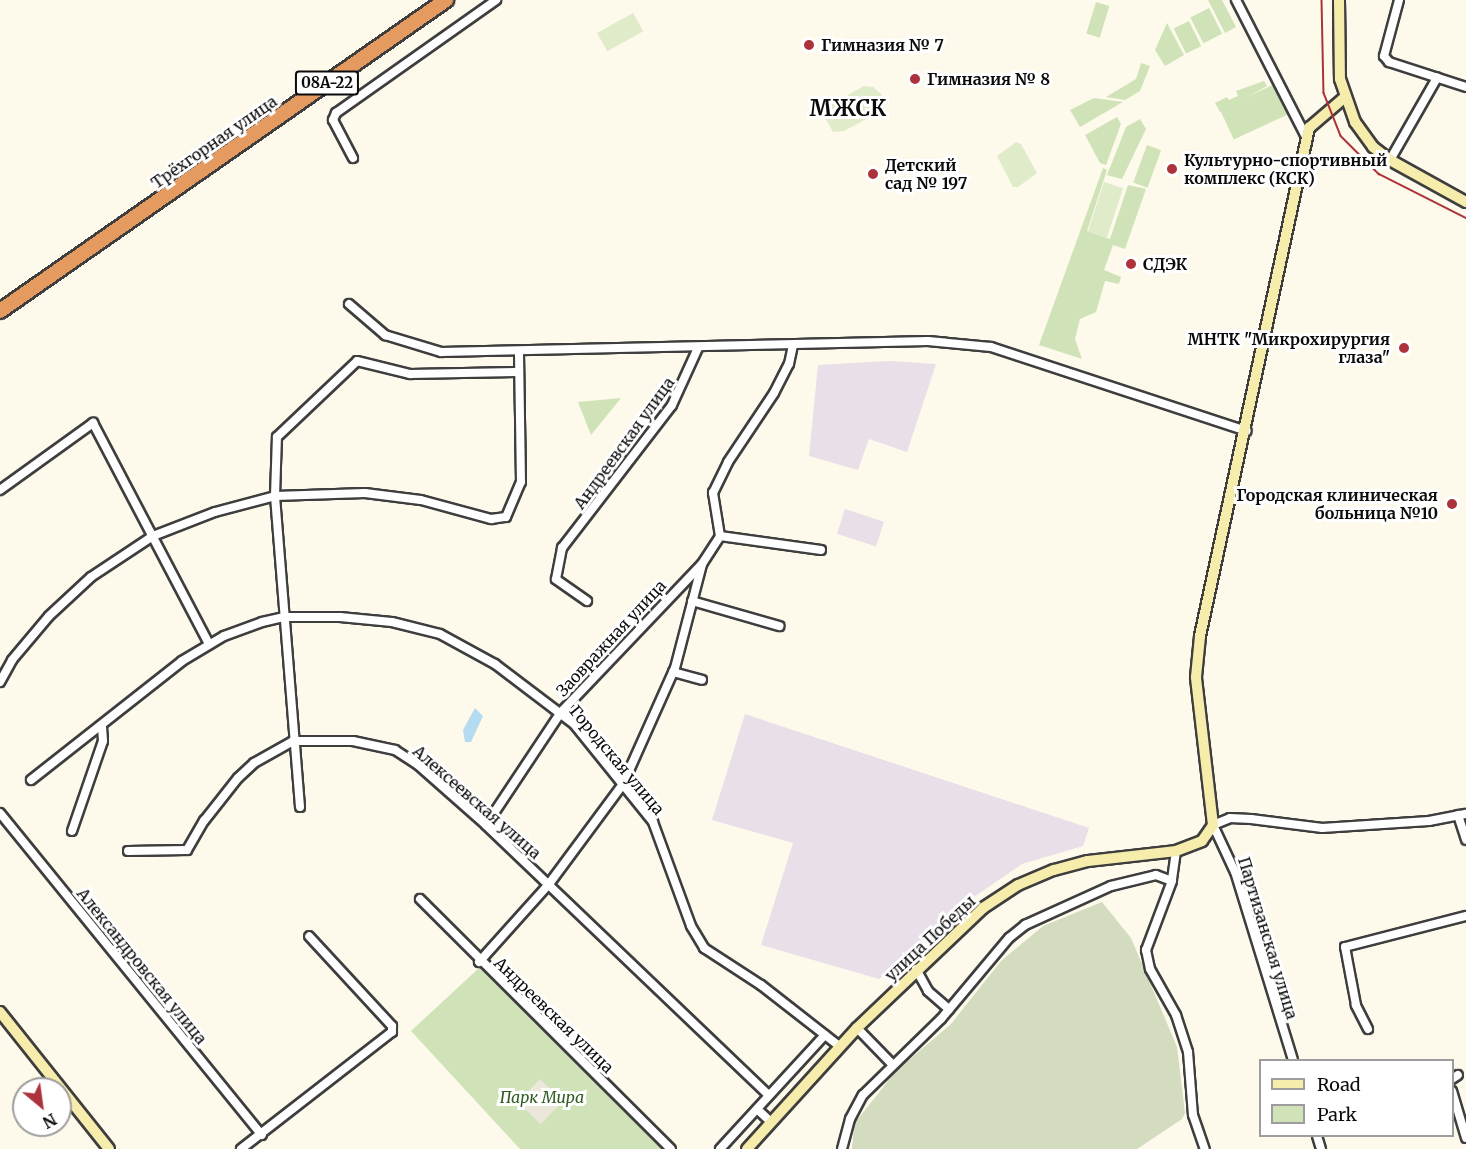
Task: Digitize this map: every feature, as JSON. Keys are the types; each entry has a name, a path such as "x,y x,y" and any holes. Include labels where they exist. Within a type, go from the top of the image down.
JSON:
{"highway":[{"name":"Трёхгорная улица","path":"0,310 446,0"}],"street":[{"path":"353,159 333,120 336,113 496,0"},
{"path":"1236,0 1307,139"},
{"path":"1339,0 1344,98 1363,134 1390,160 1466,202"},
{"path":"1399,0 1384,56 1437,78 1466,87"},
{"path":"1390,160 1437,78"},
{"path":"1344,98 1309,128 1247,431 1200,636 1196,677 1213,825 1241,819 1322,828 1462,814 1466,840"},
{"path":"349,304 385,335 422,348 454,352 928,341 992,347 1247,431"},
{"path":"479,962 549,884 623,784 671,675 702,564 720,536 713,493 728,462 774,393 789,364 793,345"},
{"name":"Андреевская улица","path":"587,601 556,579 562,548 672,405 698,348"},
{"path":"0,682 12,660 64,600 91,577 153,536 215,512 274,496 365,493 421,500 483,518 506,517 521,482 516,372 519,351"},
{"path":"300,807 274,496 277,436 354,362 360,360 387,371 410,374 516,372"},
{"path":"0,490 93,423 209,644"},
{"path":"720,536 821,550"},
{"name":"Заовражная улица","path":"486,825 561,712 702,564"},
{"path":"692,601 779,627"},
{"path":"31,780 209,644 284,617"},
{"name":"Городская улица","path":"284,617 392,622 440,634 495,664 561,712 653,822 698,940 839,1046"},
{"path":"671,675 702,680"},
{"path":"72,831 103,741 102,726"},
{"path":"128,851 187,850 204,820 238,778 254,764 293,741"},
{"name":"Алексеевская улица","path":"293,741 353,741 395,750 418,765 549,884 769,1095"},
{"name":"Александровская улица","path":"0,814 262,1135"},
{"name":"улица Победы","path":"747,1149 839,1046 916,969 982,908 1018,885 1088,861 1176,851 1202,841 1213,825"},
{"name":"Партизанская улица","path":"1213,825 1235,872 1293,1059"},
{"path":"1176,851 1172,881 1146,950 1150,969 1176,1015 1188,1052 1193,1116 1205,1149"},
{"path":"842,1149 850,1119 863,1095 891,1063 949,1009 1009,938 1038,916 1111,886 1156,875 1172,881"},
{"name":"Андреевская улица","path":"420,899 479,962 671,1149"},
{"path":"1368,1029 1356,1005 1345,947 1466,916"},
{"path":"241,1149 392,1032 392,1026 309,936"},
{"path":"916,969 928,991 949,1009"},
{"path":"0,1012 109,1149"},
{"path":"857,1028 891,1063"},
{"path":"720,1149 825,1035"},
{"path":"1454,1097 1466,1138"},
{"path":"757,1109 771,1122"}],"shaded area":[{"path":"889,361 936,364 907,452 869,439 858,470 809,456 818,365"},
{"path":"845,509 884,522 876,546 837,534"},
{"path":"745,714 1089,828 1083,846 1022,864 974,897 879,979 761,945 793,843 712,820"},
{"path":"540,1079 563,1101 541,1124 518,1102"}],"green space":[{"path":"1208,0 1222,0 1236,27 1225,33"},
{"path":"1096,2 1109,6 1100,38 1086,34"},
{"path":"1209,8 1222,34 1203,43 1190,18"},
{"path":"633,13 643,31 607,51 597,33"},
{"path":"1189,21 1201,46 1186,54 1174,28"},
{"path":"1167,23 1184,55 1165,66 1155,50"},
{"path":"1141,63 1150,66 1140,91 1125,100 1106,97 1136,79"},
{"path":"1264,81 1267,86 1220,112 1215,103 1227,97 1229,100 1238,96 1236,91"},
{"path":"1277,83 1291,113 1234,140 1220,110"},
{"path":"864,86 873,87 881,94 883,103 879,112 844,131 833,132 823,114 829,106"},
{"path":"1094,98 1123,102 1080,127 1070,110"},
{"path":"1117,117 1121,124 1106,165 1100,163 1085,135"},
{"path":"1140,119 1146,129 1122,179 1107,175 1126,127"},
{"path":"1016,142 1021,144 1037,173 1018,187 1013,187 997,156"},
{"path":"1147,145 1161,150 1147,188 1133,183"},
{"path":"1103,168 1107,170 1087,231 1110,239 1128,185 1146,189 1125,249 1113,245 1104,270 1121,277 1119,284 1105,281 1096,312 1080,319 1075,339 1082,359 1039,345"},
{"path":"1104,182 1123,188 1107,238 1088,231"},
{"path":"621,398 591,435 578,402"},
{"path":"1102,902 1131,938 1177,1047 1185,1113 1182,1119 1137,1149 852,1149 854,1124 896,1071 951,1024 1001,961 1043,926"},
{"name":"Парк Мира","path":"480,967 668,1149 520,1149 411,1031"}],"water":[{"path":"475,708 483,716 471,742 465,742 463,730"}],"tram line":[{"path":"1322,0 1324,93 1341,136 1379,174 1466,218"}],"place":[{"name":"Гимназия № 7","path":"809,45"},
{"name":"Гимназия № 8","path":"915,79"},
{"name":"Культурно-спортивный комплекс (КСК)","path":"1172,169"},
{"name":"Детский сад № 197","path":"873,174"},
{"name":"СДЭК","path":"1131,264"},
{"name":"МНТК \"Микрохирургия глаза\"","path":"1404,348"},
{"name":"Городская клиническая больница №10","path":"1452,504"}],"district":[{"name":"МЖСК","path":"848,109"}]}
